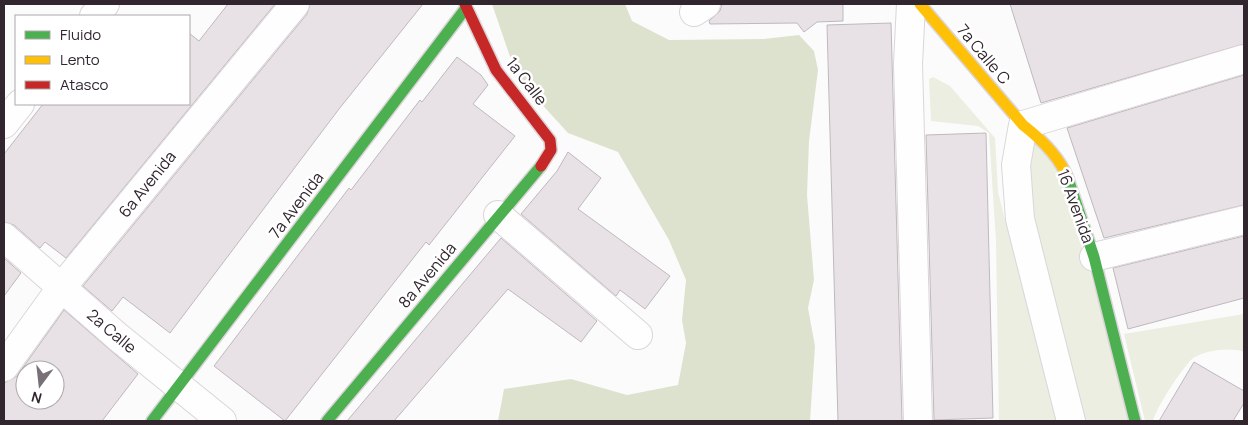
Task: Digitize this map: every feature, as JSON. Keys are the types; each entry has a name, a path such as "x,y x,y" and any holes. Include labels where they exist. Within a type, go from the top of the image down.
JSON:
{"street":[{"path":"95,15 105,4"},
{"name":"6a Avenida","path":"4,367 61,288 295,4"},
{"path":"911,4 908,64 918,421"},
{"name":"7a Calle C","path":"920,4 1023,125"},
{"name":"1a Calle","path":"465,6 496,70 543,128 550,140 551,150"},
{"name":"7a Avenida","path":"152,421 465,6"},
{"path":"1071,421 1020,219 1016,166 1023,125 1244,59"},
{"path":"4,124 19,105"},
{"name":"16 Avenida","path":"1023,125 1038,136 1064,168 1094,257 1135,421"},
{"name":"8a Avenida","path":"327,421 545,161 551,150"},
{"path":"498,215 638,335"},
{"path":"1094,257 1244,220"},
{"name":"2a Calle","path":"4,237 178,388 222,421"}],"shaded area":[{"path":"933,77 950,86 995,138 998,192 1056,421 999,421 996,241 989,133 978,126 931,121 929,79"},
{"path":"1038,136 1053,152 1135,421 1071,421 1016,188"},
{"path":"1244,314 1244,352 1238,350 1217,350 1203,353 1192,359 1170,388 1153,421 1145,421 1124,334"}],"green space":[{"path":"492,4 625,4 632,21 669,40 764,39 799,35 814,51 818,70 809,141 807,195 814,280 808,308 815,346 810,421 498,421 504,389 571,379 627,395 678,385 686,343 682,320 686,280 669,240 618,152 568,133 517,77"}],"building":[{"path":"228,4 275,4 66,258 45,242 40,248 14,225 4,222 4,154 42,105 190,105 190,34 199,41"},
{"path":"310,4 423,4 339,109 170,333 123,297 112,311 83,286 307,14"},
{"path":"722,4 843,4 843,21 817,22 804,32 797,23 710,24 709,21 720,11"},
{"path":"1010,4 1244,4 1244,44 1041,103"},
{"path":"891,23 902,421 838,421 827,25"},
{"path":"457,57 481,75 488,85 473,104 515,136 429,245 426,242 285,421 214,366 349,188 351,190 420,100 422,102"},
{"path":"1244,75 1244,205 1104,238 1067,128"},
{"path":"986,133 993,418 934,420 926,135"},
{"path":"568,152 601,178 578,209 670,276 645,309 620,290 616,296 521,214 557,171"},
{"path":"1244,236 1244,298 1128,329 1113,268"},
{"path":"501,238 597,321 581,342 508,289 394,421 347,421"},
{"path":"4,258 21,273 4,296"},
{"path":"64,310 138,374 102,421 4,421 4,383 15,377 15,410 65,410 65,360 28,360"},
{"path":"1194,362 1244,391 1244,403 1233,421 1159,421"}],"traffic: fast":[{"path":"152,421 466,8"},
{"path":"327,421 541,166"},
{"path":"1068,179 1094,257 1135,421"}],"traffic: slow":[{"path":"920,4 1023,125 1049,149 1060,163 1068,179"}],"traffic: jam":[{"path":"465,4 496,70 550,140 551,150 541,166"}]}
